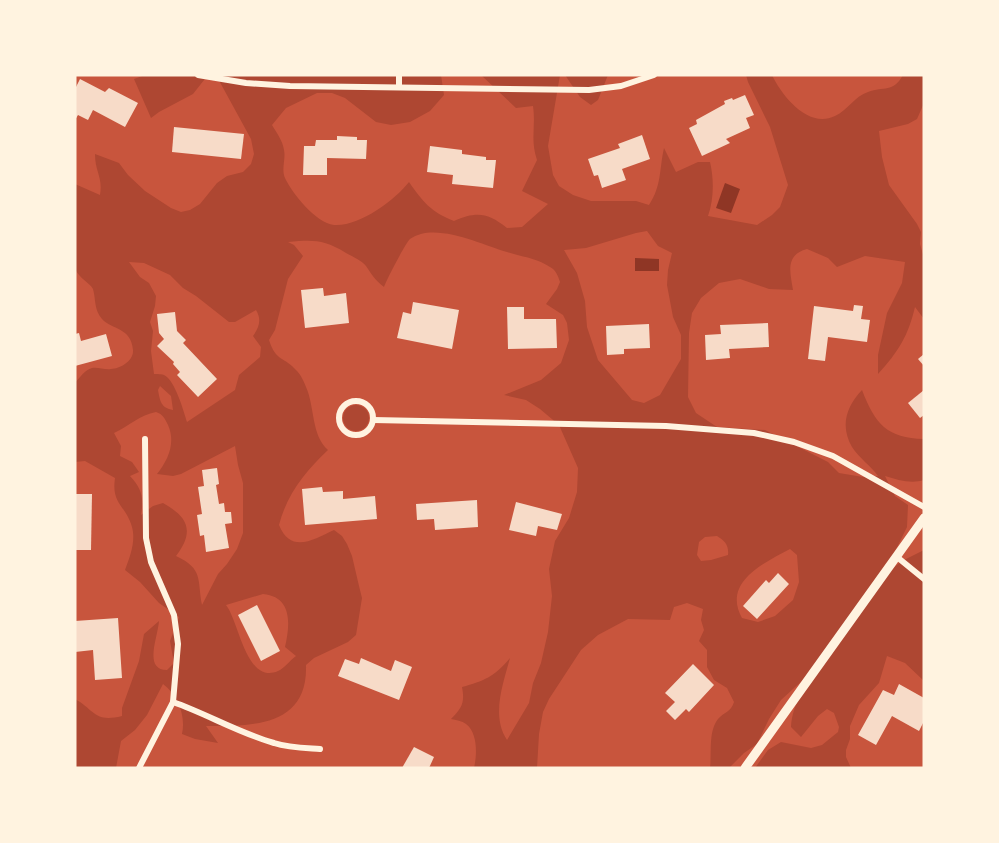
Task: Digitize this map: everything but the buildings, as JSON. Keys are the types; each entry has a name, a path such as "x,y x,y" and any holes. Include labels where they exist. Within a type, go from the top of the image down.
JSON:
{"street":[{"path":"198,75 246,83 279,85 589,90 621,86 654,75"},
{"path":"399,75 399,87"},
{"path":"358,401 368,405 373,420 368,430 357,435 346,432 339,416 340,411 348,403 358,401"},
{"path":"373,420 666,426 754,433 794,442 833,456 924,507"},
{"path":"139,768 173,702 177,673 177,630 174,615 152,562 146,538 145,438"},
{"path":"744,768 924,518"},
{"path":"897,557 924,579"},
{"path":"173,702 275,744 320,749"}],"shaded area":[{"path":"145,75 208,75 193,94 151,118 134,79"},
{"path":"216,75 441,75 444,95 430,111 410,122 391,125 376,122 345,98 332,93 317,93 286,108 272,125 283,147 285,178 312,213 334,225 354,222 376,211 395,197 409,182 428,206 454,221 482,215 494,219 507,228 522,227 548,204 522,191 537,160 534,146 533,106 516,108 481,75 560,75 548,146 553,175 559,186 573,195 591,201 636,201 649,205 658,184 664,148 676,172 698,162 710,162 713,189 708,216 757,225 780,207 788,185 770,127 746,75 772,75 782,92 797,108 815,118 825,119 840,113 863,94 892,87 903,75 924,75 924,103 917,119 908,124 879,131 889,185 921,232 920,244 924,258 924,319 915,307 902,343 878,374 878,355 887,313 902,283 905,262 865,256 837,267 828,258 807,249 795,255 792,260 790,271 793,290 769,289 740,279 719,283 701,298 692,313 689,333 688,397 696,413 717,427 765,430 828,462 839,473 863,477 878,476 852,447 846,432 846,417 856,396 862,390 872,412 884,427 901,436 924,439 924,480 909,482 885,476 895,496 908,505 907,527 883,576 902,561 924,550 924,681 905,663 887,656 879,683 859,705 850,726 846,757 851,768 755,768 768,750 781,742 811,748 822,745 838,732 839,727 834,713 827,709 818,716 801,737 791,727 797,703 817,667 781,700 757,744 729,768 710,768 715,724 734,702 727,688 714,680 707,667 707,650 699,641 704,630 701,620 703,609 687,603 674,607 670,620 628,619 598,635 581,650 543,712 537,768 474,768 476,751 473,733 464,723 451,719 462,705 462,687 488,677 499,670 510,658 499,710 502,731 507,740 529,703 533,683 541,663 548,632 552,596 549,569 555,541 569,518 577,492 578,468 559,425 526,400 504,395 541,380 561,363 569,340 567,323 563,315 546,304 560,282 552,268 535,260 472,240 432,232 410,239 384,287 362,262 338,248 318,241 288,242 294,245 303,256 288,279 275,330 269,340 274,352 292,366 302,379 309,395 316,429 328,450 292,493 279,525 284,534 296,542 311,540 334,530 342,536 352,556 362,598 356,635 348,642 314,658 306,665 304,685 298,701 287,712 274,719 241,725 206,726 218,743 195,739 182,734 183,720 180,706 163,684 147,715 135,730 121,741 116,768 75,768 75,699 100,717 122,716 122,708 139,661 144,634 159,621 154,659 155,665 167,670 174,663 170,641 179,617 159,603 140,582 125,570 132,549 133,532 115,494 115,478 85,461 75,462 75,383 92,368 115,369 122,366 129,361 133,350 132,343 125,333 106,323 99,316 93,289 75,269 75,184 100,195 95,154 119,163 145,191 171,208 181,212 190,210 200,204 217,183 227,176 243,172 251,164 254,154 251,139","holes":["647,231 658,246 672,253 667,285 673,317 681,335 681,359 660,395 644,403 632,400 598,360 587,327 585,301 577,273 564,250 586,248","129,262 144,263 170,275 183,288 229,322 235,322 256,310 259,317 253,336 261,347 260,357 239,375 235,390 187,422 172,383 163,375 154,374 151,351 153,331 150,322 156,296 149,283 140,277","160,386 171,396 173,410 164,406 160,401 158,390","156,412 160,414 164,417 170,432 170,451 157,474 173,476 181,474 235,446 243,483 243,533 237,549 218,574 202,605 198,576 191,566 176,556 186,539 186,525 183,519 163,503 153,506 141,515 141,494 130,476 139,472 132,462 120,456 121,446 114,433","717,536 726,544 728,555 701,561 697,555 699,542 705,537","790,549 797,555 799,582 793,600 775,616 758,622 742,618 737,605 737,594 749,575","263,594 280,600 287,613 288,621 285,647 296,656 278,671 267,673 258,669 245,649 226,605"]},
{"path":"565,75 608,75 598,100 591,105 580,97"},
{"path":"725,183 740,189 731,213 716,208"},
{"path":"635,258 659,259 659,271 635,271"},
{"path":"356,405 365,409 369,418 365,427 356,431 347,427 343,418 347,409"}]}
